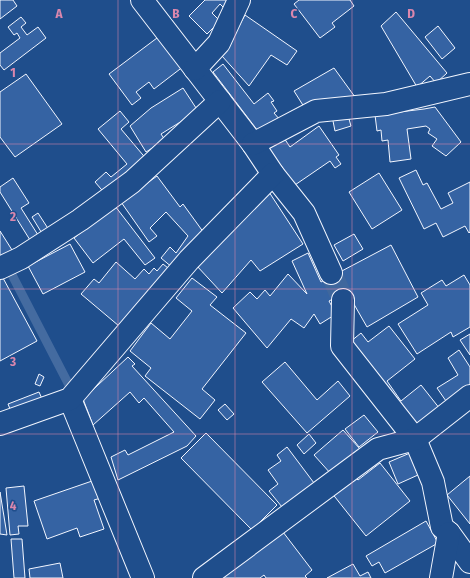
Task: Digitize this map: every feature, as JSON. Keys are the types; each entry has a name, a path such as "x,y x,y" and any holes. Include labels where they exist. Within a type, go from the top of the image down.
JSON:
{"street":[{"path":"142,0 304,213 331,273"},
{"path":"195,69 219,43 239,0"},
{"path":"253,144 316,110 386,104 470,84"},
{"path":"0,268 21,258 80,220 132,182 220,101"},
{"path":"0,424 70,399 189,260 273,174"},
{"path":"343,300 342,346 415,439 433,482 442,527 462,547 441,578"},
{"path":"204,578 378,449 415,439 470,396"},
{"path":"70,399 143,578"}],"building":[{"path":"0,0 13,0 17,6 0,19"},
{"path":"205,0 230,0 223,7 220,4 212,13 220,21 207,34 189,16"},
{"path":"299,0 350,0 354,6 332,23 335,27 320,38 294,4"},
{"path":"396,12 447,73 436,83 430,76 417,87 381,26"},
{"path":"245,15 297,51 287,65 271,55 249,86 222,56"},
{"path":"21,17 26,23 21,27 27,35 38,27 46,38 4,70 0,65 0,53 20,38 17,33 14,35 8,27"},
{"path":"438,26 455,48 442,59 425,37"},
{"path":"161,35 184,66 154,89 149,82 136,92 141,98 132,105 109,74"},
{"path":"223,64 254,104 268,93 274,101 271,102 277,111 274,113 280,120 261,135 213,72"},
{"path":"334,68 355,97 306,110 294,91"},
{"path":"26,74 62,124 15,157 0,137 0,92"},
{"path":"183,88 198,111 161,134 165,140 146,152 130,126 151,108"},
{"path":"435,107 461,142 446,156 432,146 437,139 428,133 430,129 426,126 407,129 411,159 390,162 388,140 382,141 381,130 377,131 375,115"},
{"path":"120,111 129,122 121,129 148,161 107,196 95,182 106,172 111,177 127,164 98,129"},
{"path":"347,112 351,126 335,131 332,116"},
{"path":"319,126 339,155 336,157 341,164 335,168 330,161 292,187 267,150 284,138 290,147"},
{"path":"416,170 423,185 427,183 441,209 453,203 448,193 470,182 469,233 465,226 443,237 436,223 424,229 399,178"},
{"path":"379,173 402,210 372,229 349,192"},
{"path":"157,176 180,207 183,204 204,233 173,268 161,258 170,247 176,253 188,236 166,212 150,228 157,236 149,242 121,202"},
{"path":"13,178 29,203 21,208 38,235 30,240 0,192 0,187"},
{"path":"269,192 303,244 260,271 251,260 222,293 196,265"},
{"path":"115,206 155,258 145,265 124,239 93,263 74,238"},
{"path":"38,213 49,230 43,235 32,217"},
{"path":"0,231 12,250 0,258"},
{"path":"354,234 363,249 343,261 334,245"},
{"path":"70,244 85,272 43,294 28,266"},
{"path":"391,245 418,297 367,327 347,292 329,301 336,314 320,324 314,314 304,328 291,319 267,348 233,308 250,292 257,299 265,290 270,296 288,274 307,294 292,261 308,253 321,282"},
{"path":"116,262 135,279 144,269 149,274 154,268 157,271 163,264 168,268 119,326 81,294 94,279 99,283"},
{"path":"464,275 470,285 470,327 453,337 451,332 417,354 398,324 428,305 421,293 442,280 446,286"},
{"path":"3,278 37,341 0,361 0,279"},
{"path":"192,278 217,297 210,305 246,333 202,389 215,400 200,419 145,376 151,368 130,351 151,323 170,339 192,311 176,298"},
{"path":"389,326 415,359 387,381 401,401 421,385 440,409 413,430 350,342 361,333 368,342"},
{"path":"470,334 470,355 460,340"},
{"path":"459,350 470,367 470,386 446,401 437,388 458,375 448,358"},
{"path":"128,357 135,364 132,366 196,436 187,446 118,480 111,457 125,450 128,455 174,432 144,398 139,403 130,392 93,425 83,399"},
{"path":"285,362 317,400 338,381 350,396 307,433 262,382"},
{"path":"39,374 44,377 40,386 35,384"},
{"path":"39,392 43,401 12,414 8,404"},
{"path":"225,404 234,414 227,420 218,410"},
{"path":"364,415 378,432 359,447 345,429"},
{"path":"343,430 360,449 331,474 314,455"},
{"path":"206,433 277,505 252,530 181,458"},
{"path":"309,434 316,443 304,454 297,445"},
{"path":"287,447 314,483 282,507 269,491 278,484 268,470 281,461 277,455"},
{"path":"410,453 418,475 398,484 389,462"},
{"path":"380,463 410,501 366,536 331,492 353,475 358,480"},
{"path":"470,476 470,524 447,495"},
{"path":"95,480 101,498 94,500 104,529 80,537 77,528 47,539 34,501"},
{"path":"24,486 28,526 18,526 19,534 10,535 6,488"},
{"path":"0,492 7,535 0,534"},
{"path":"426,521 438,543 385,573 379,562 372,566 366,556"},
{"path":"283,532 312,570 305,576 307,578 266,578 264,575 260,578 222,578"},
{"path":"11,539 22,539 25,578 14,578"},
{"path":"60,563 63,578 30,578 29,569"},
{"path":"353,564 360,576 368,572 371,578 327,578"}],"waterway":[{"path":"10,271 70,387"}],"tunnel":[{"path":"331,273 343,300"}]}
